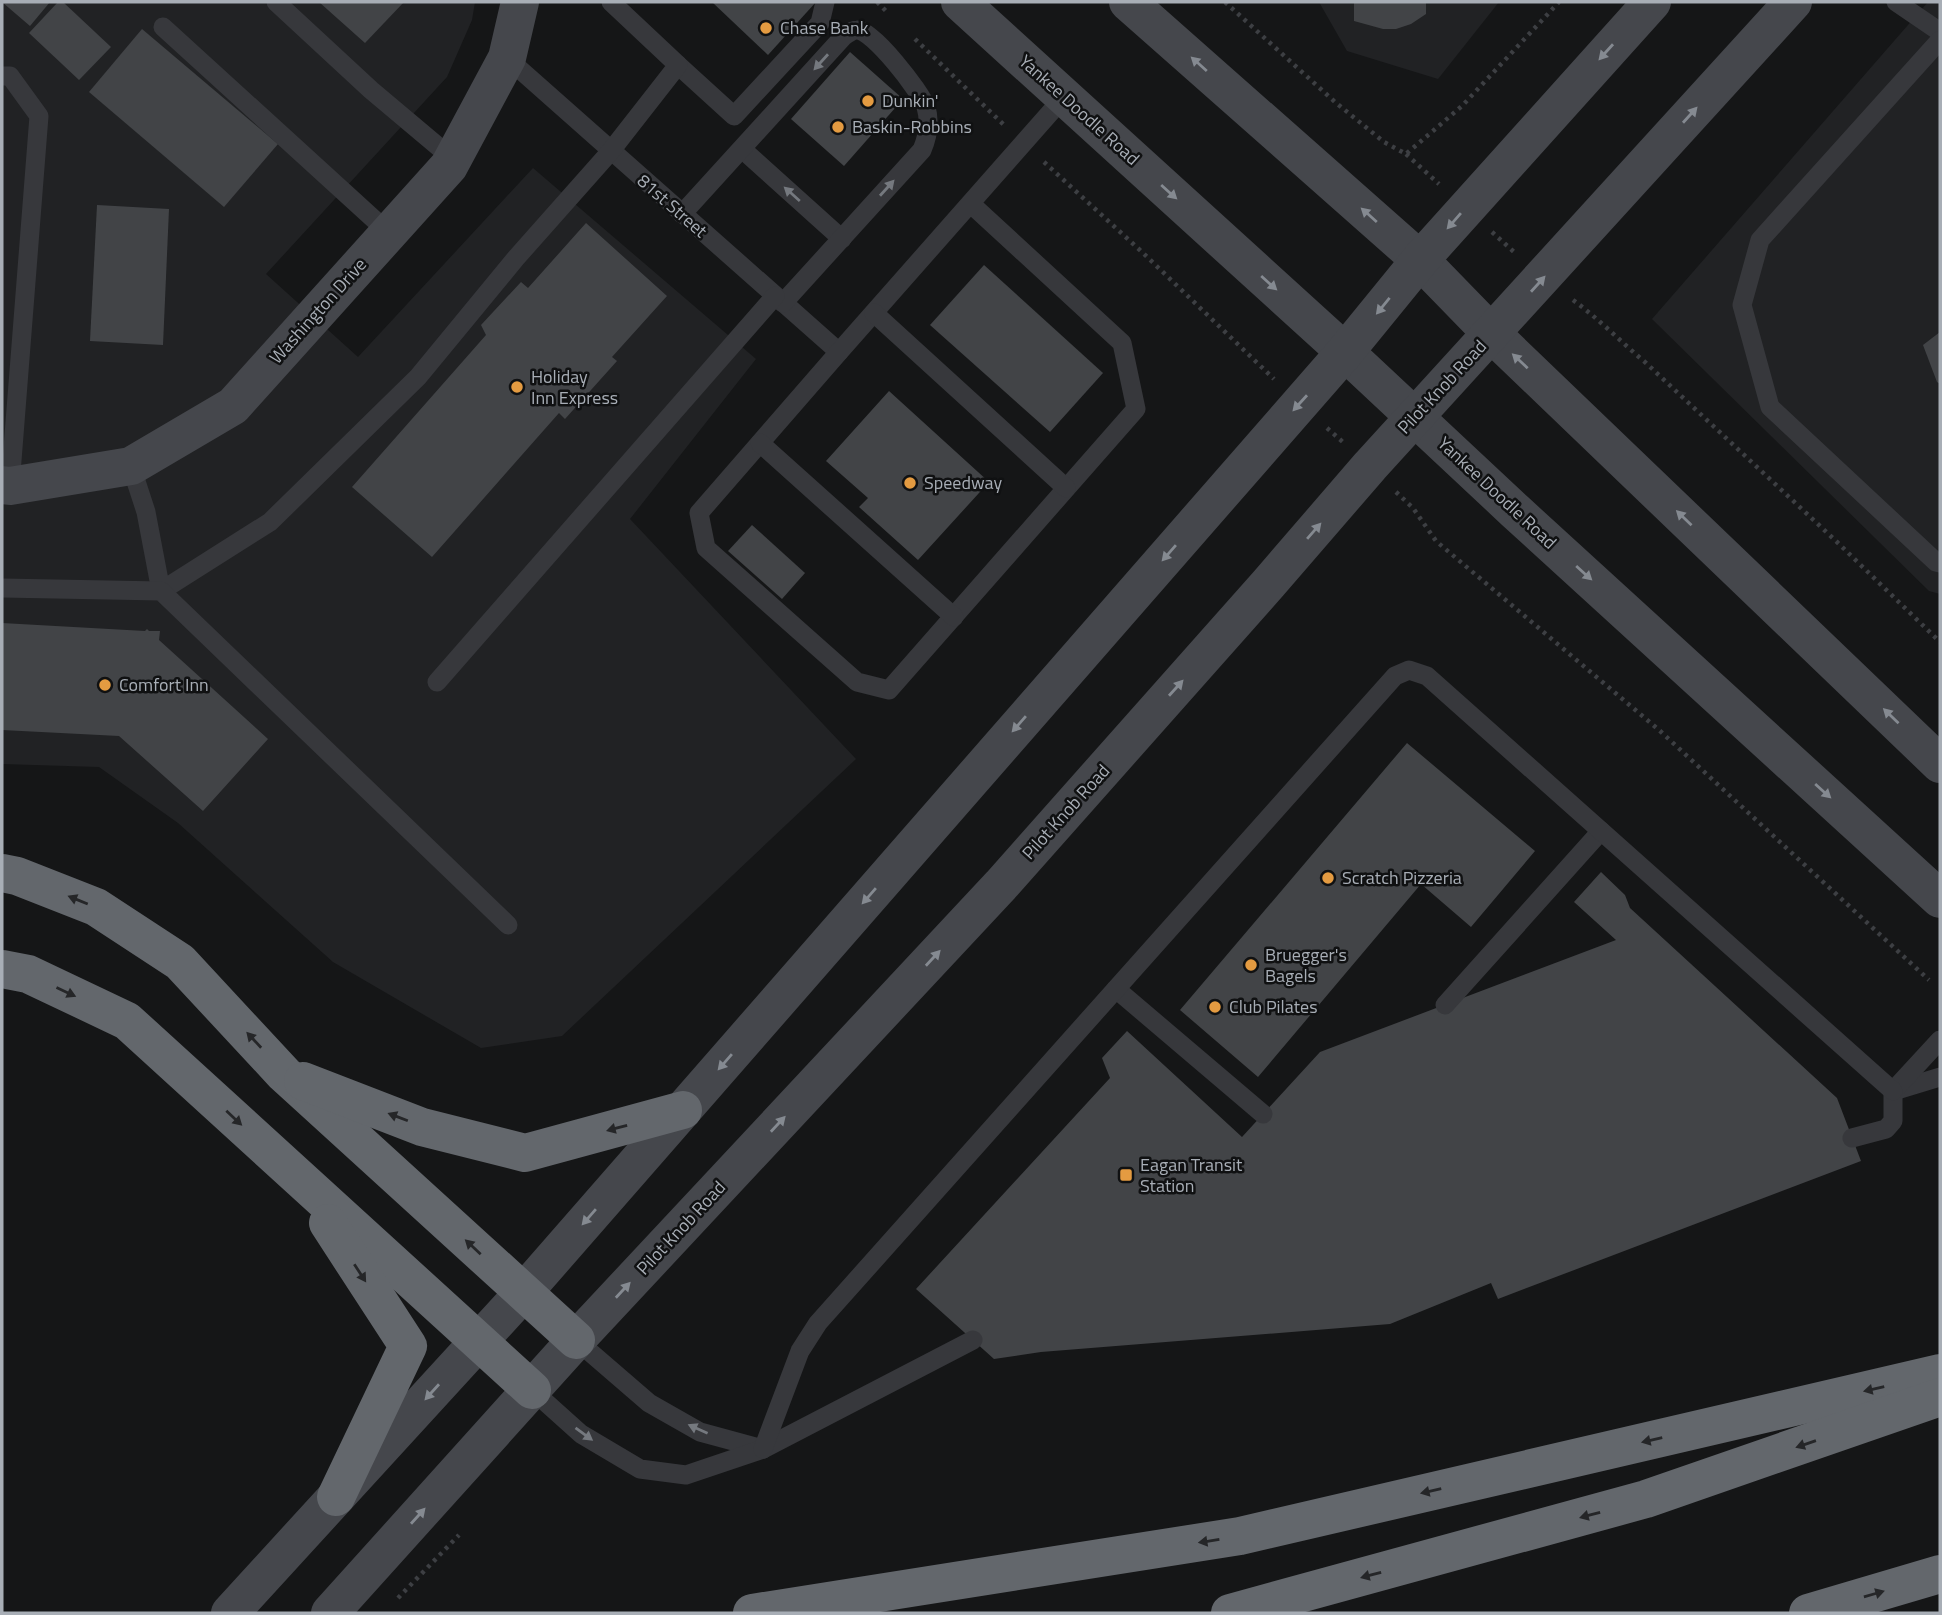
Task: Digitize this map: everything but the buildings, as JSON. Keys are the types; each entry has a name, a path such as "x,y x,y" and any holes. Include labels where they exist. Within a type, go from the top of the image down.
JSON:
{"highway":[{"path":"2,873 17,876 96,907 180,962 284,1073 576,1340"},
{"path":"2,969 28,974 127,1021 532,1390"},
{"path":"284,1073 422,1127 525,1153 682,1110"},
{"path":"296,1175 408,1346 336,1497"},
{"path":"752,1613 1240,1536 1940,1373"},
{"path":"1230,1613 1646,1499 1940,1397"},
{"path":"1808,1613 1940,1574"}],"main road":[{"name":"Washington Drive","path":"6,486 131,466 233,406 449,166 507,58 520,2"},
{"name":"Yankee Doodle Road","path":"960,2 1346,352 1515,511 1940,899"},
{"path":"1128,2 1420,260 1492,334 1940,764"},
{"path":"230,1613 523,1293 1346,352 1420,260 1652,2"},
{"name":"Pilot Knob Road","path":"330,1613 576,1340 1001,885 1370,466 1793,2"}],"lane":[{"path":"276,2 372,90 453,159"},
{"path":"611,2 734,116 820,23 825,2"},
{"path":"1896,2 1940,32"},
{"path":"163,27 389,233"},
{"path":"437,682 779,299 842,239 922,150 927,140 928,122 923,100 892,58 864,32 859,29 851,31 682,214"},
{"path":"1940,40 1760,240 1742,305 1770,407 1940,563"},
{"name":"81st Street","path":"507,58 839,352"},
{"path":"2,588 161,591 270,522 418,377 516,258 610,152 678,65"},
{"path":"2,76 10,76 39,116 6,486"},
{"path":"971,204 1122,343 1136,409 889,690 857,682 706,548 699,513 1064,97"},
{"path":"742,149 842,239"},
{"path":"874,313 1066,488"},
{"path":"760,443 954,617"},
{"path":"131,466 146,512 161,591 508,925"},
{"path":"763,1449 800,1352 818,1323 1395,676 1409,670 1427,676 1893,1091"},
{"path":"1445,1005 1601,831"},
{"path":"1116,989 1263,1114"},
{"path":"1852,1138 1886,1129 1893,1121 1893,1091 1940,1040"},
{"path":"1893,1091 1940,1077"},
{"path":"576,1340 649,1403 700,1432 763,1449"},
{"path":"532,1390 582,1434 640,1469 686,1475 763,1449 973,1340"}],"path":[{"path":"877,2 891,16"},
{"path":"1225,2 1335,102 1384,142 1406,154 1544,277 1594,315 1940,642"},
{"path":"1406,154 1462,106 1559,2"},
{"path":"910,34 1299,404 1370,466 1413,508 1436,541 1659,730 1929,980"},
{"path":"392,1604 458,1535"}],"shaded area":[{"path":"2,2 475,2 472,20 447,77 266,274 358,357 533,168 756,359 630,519 856,759 562,1036 481,1048 333,962 178,823 99,767 2,764"},
{"path":"1319,2 1499,2 1438,79 1347,51"},
{"path":"1928,2 1940,2 1940,594 1929,591 1652,319"}],"place":[{"name":"Chase Bank","path":"766,28"},
{"name":"Dunkin'","path":"868,101"},
{"name":"Baskin-Robbins","path":"838,127"},
{"name":"Holiday Inn Express","path":"517,387"},
{"name":"Speedway","path":"910,483"},
{"name":"Comfort Inn","path":"105,685"},
{"name":"Scratch Pizzeria","path":"1328,878"},
{"name":"Bruegger's Bagels","path":"1251,965"},
{"name":"Club Pilates","path":"1215,1007"},
{"name":"Eagan Transit Station","path":"1126,1175"}]}
